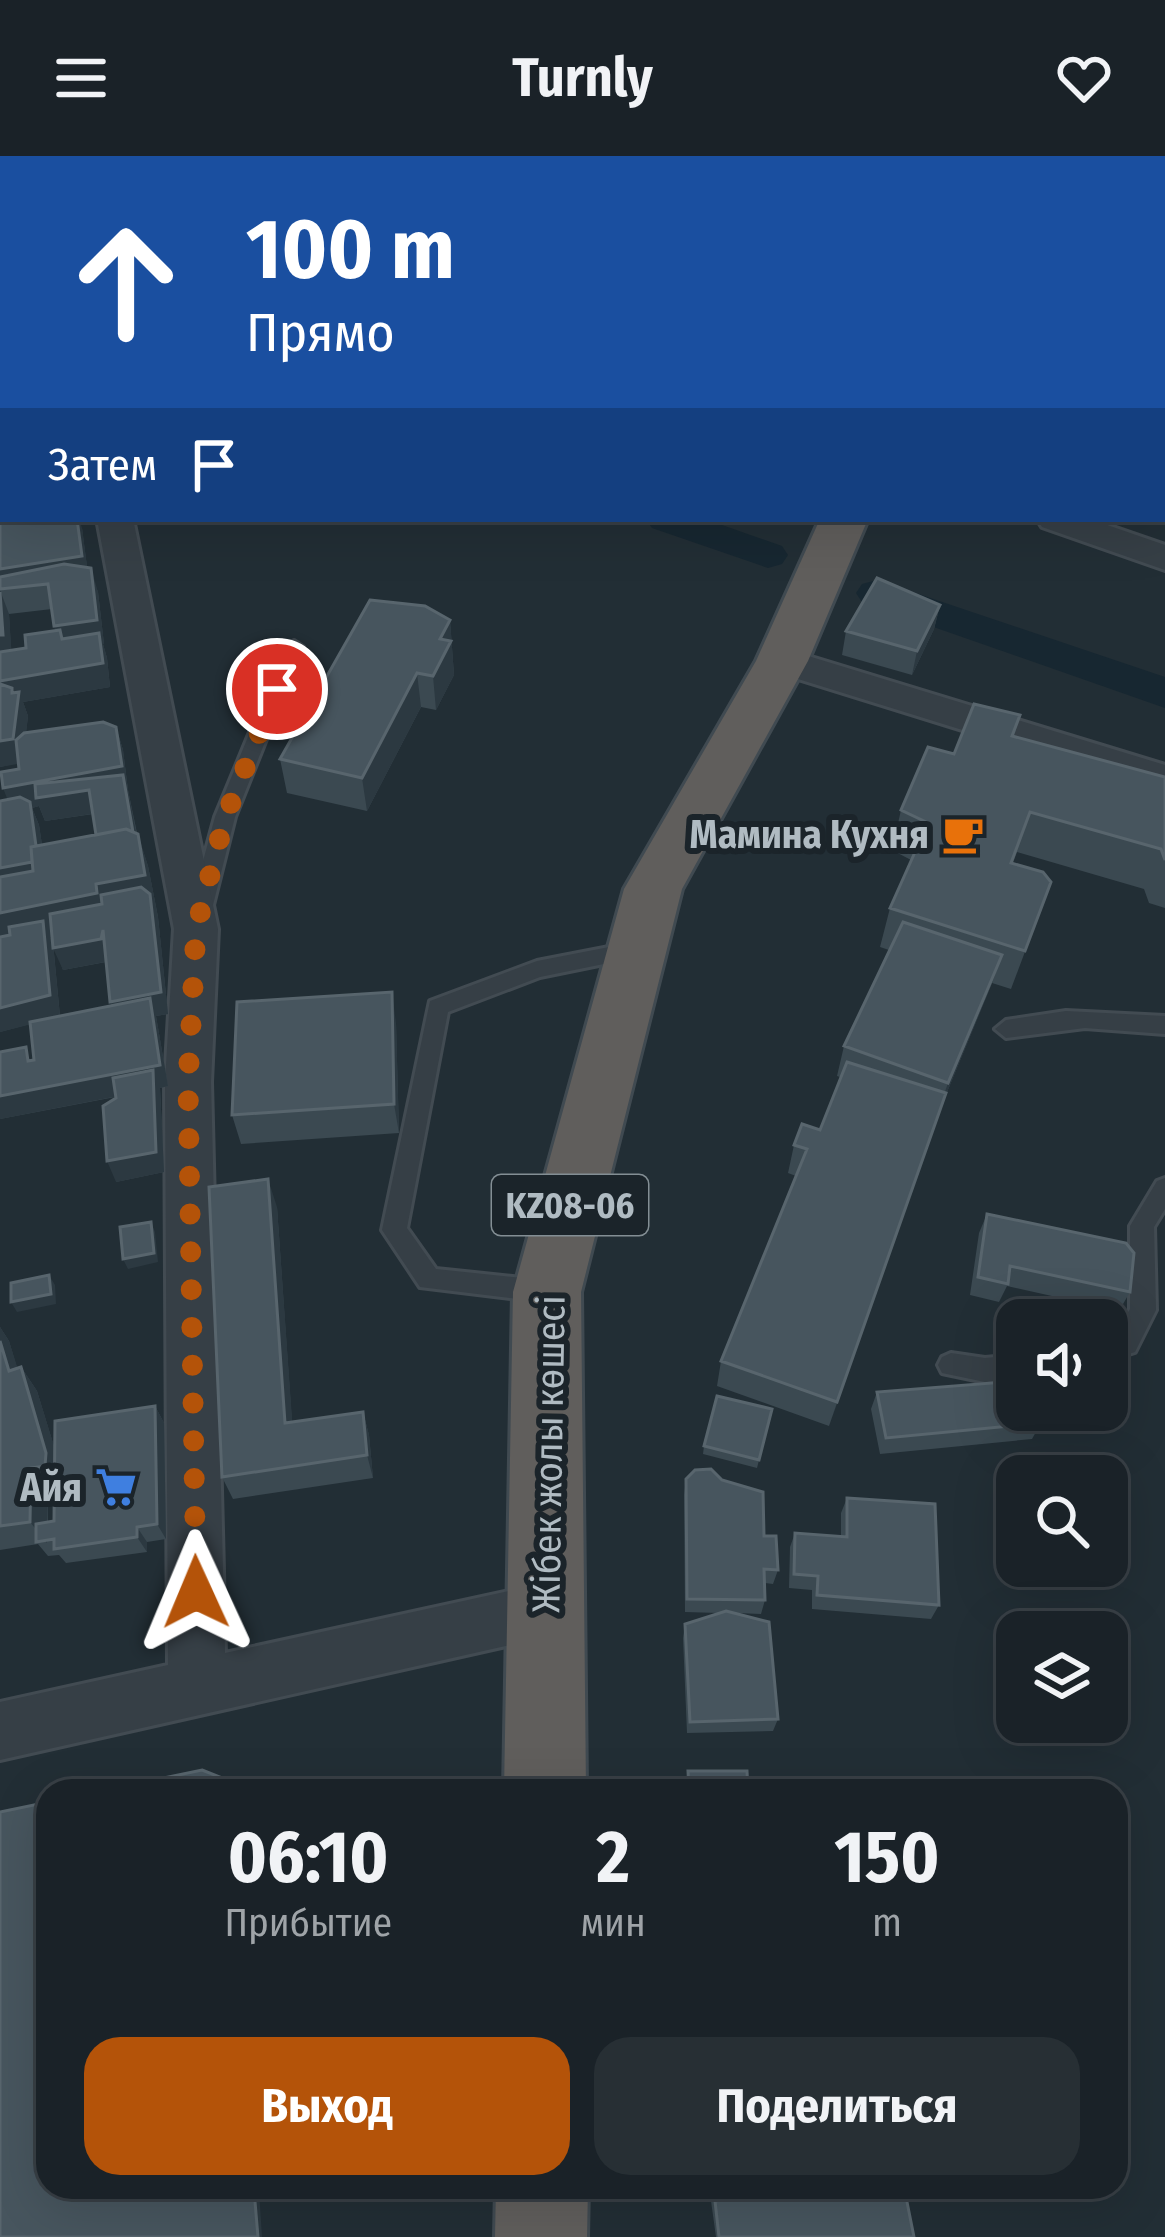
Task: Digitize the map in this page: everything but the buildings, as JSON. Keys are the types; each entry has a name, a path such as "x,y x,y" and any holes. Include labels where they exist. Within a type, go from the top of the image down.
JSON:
{"highway":[{"name":"KZ08-06","path":"782,661 843,522"},
{"name":"Жібек жолы көшесі","path":"544,1779 548,1292 653,889 782,661"},
{"path":"541,2237 542,2199"}],"street":[{"path":"116,522 196,929 188,1082 197,1685"},
{"path":"1063,522 1165,558"},
{"path":"782,661 1165,779"},
{"path":"0,1731 546,1610"}],"lane":[{"path":"196,929 225,818 294,646"},
{"path":"548,1292 429,1279 394,1230 438,1006 537,969 638,949"},
{"path":"1006,1029 1051,1018 1106,1017 1165,1025"},
{"path":"1128,1340 1143,1310 1142,1226 1165,1188"},
{"path":"951,1364 996,1369"}],"waterway":[{"path":"674,522 768,555"},
{"path":"877,593 1165,693"}],"place":[{"name":"Мамина Кухня","path":"963,834"},
{"name":"Айя","path":"116,1487"}],"route":[{"path":"196,1592 188,1082 196,929 225,818 277,689"}]}
